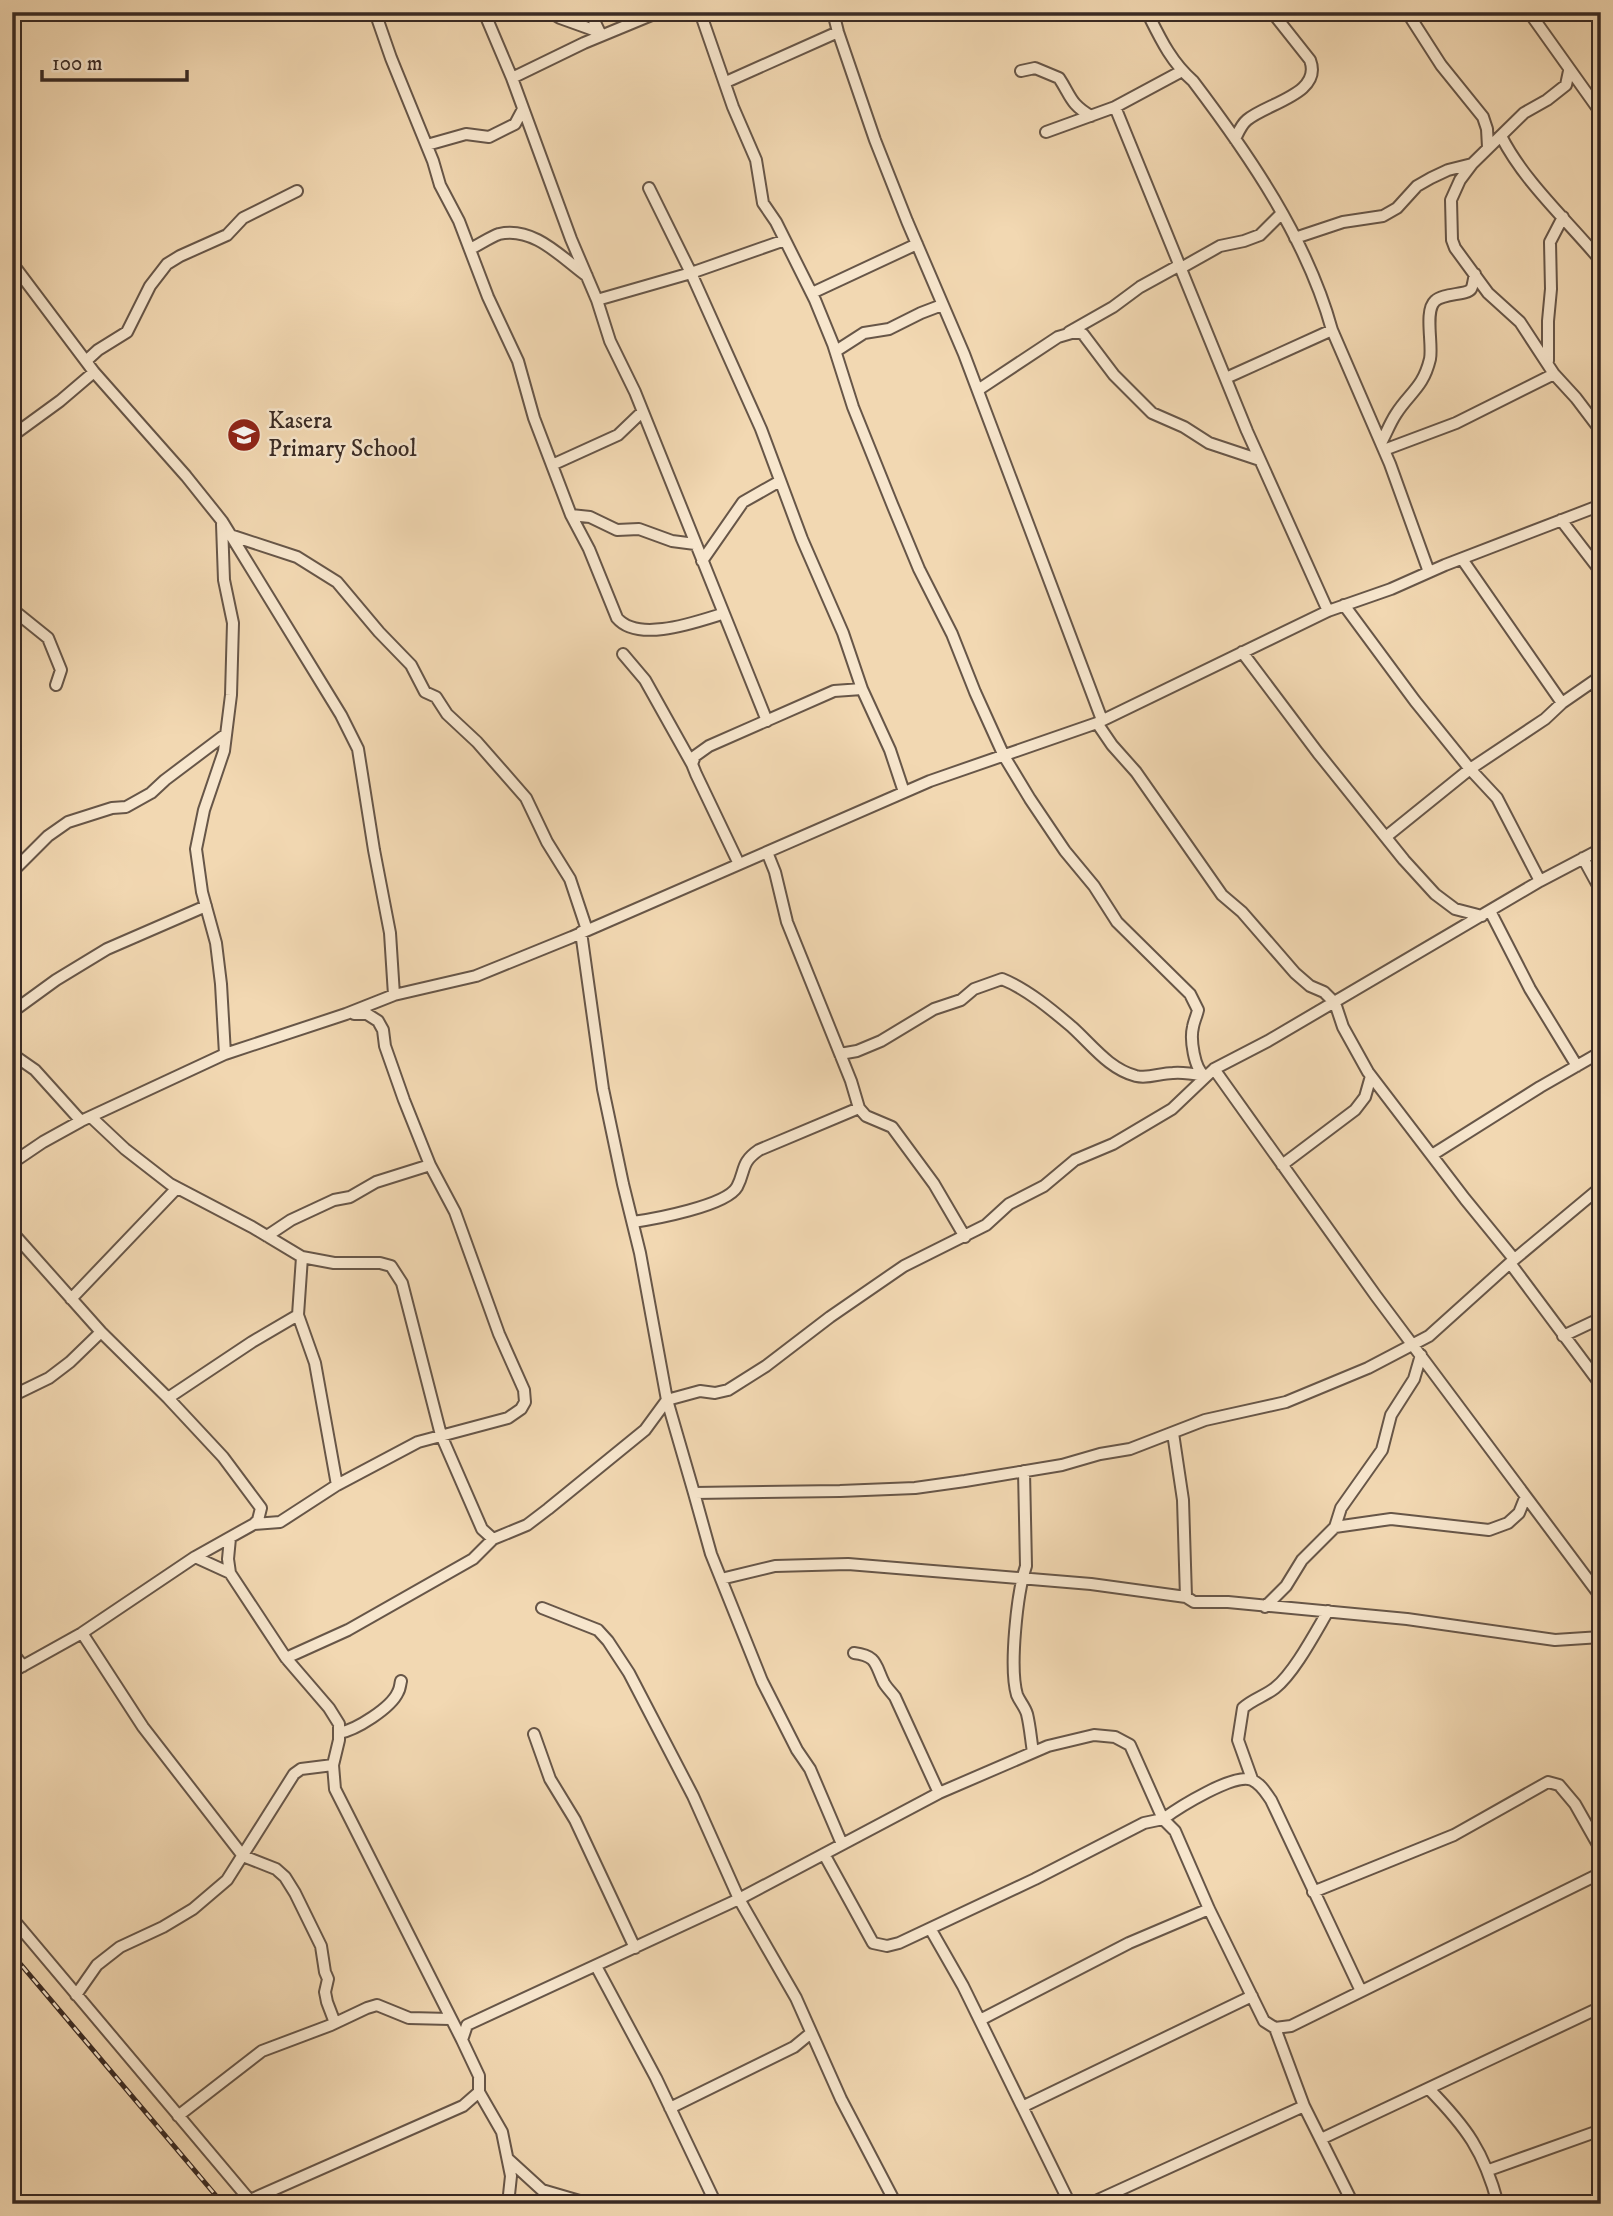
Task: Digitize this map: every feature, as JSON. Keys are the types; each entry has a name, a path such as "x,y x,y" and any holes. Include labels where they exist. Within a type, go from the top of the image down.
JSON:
{"street":[{"path":"375,12 440,185 459,221 488,297 518,361 534,418 571,515 589,549 611,607 624,626 636,629 666,629 722,614"},
{"path":"484,12 512,78 597,300 610,341 642,412 766,721"},
{"path":"550,12 601,33"},
{"path":"590,12 601,33"},
{"path":"512,78 601,33 659,12"},
{"path":"700,12 733,107 756,160 763,203 812,293 836,351 853,407 896,514 1004,755 1030,799 1117,922 1190,994 1198,1010 1193,1026 1194,1057 1199,1072 1210,1072"},
{"path":"834,12 838,32 875,140 978,390 1100,722 1112,745 1136,772 1222,895 1242,912 1295,973 1310,986 1324,992 1335,1003 1343,1027 1371,1076 1512,1261 1563,1336 1601,1385"},
{"path":"1147,12 1163,46 1193,81 1235,139 1295,238 1383,446 1429,572"},
{"path":"1235,139 1245,121 1303,88 1311,79 1313,69 1310,60 1272,12"},
{"path":"1407,12 1441,65 1483,117 1488,129 1488,147"},
{"path":"1529,12 1601,113"},
{"path":"726,82 838,32"},
{"path":"1021,71 1035,68 1059,78 1077,108 1091,116"},
{"path":"1046,132 1115,107 1182,71"},
{"path":"1569,71 1566,85 1524,113 1488,147 1460,180 1451,200 1452,240 1488,293 1520,322 1551,369 1601,431"},
{"path":"1115,107 1260,460 1328,611"},
{"path":"427,145 466,134 489,137 515,124 523,109"},
{"path":"1502,135 1511,155 1601,261"},
{"path":"1295,238 1343,222 1383,216 1397,208 1417,186 1448,170 1472,164"},
{"path":"649,188 691,273 761,429 802,539 843,633 862,689 890,750 904,792"},
{"path":"86,361 127,332 150,286 167,264 227,235 243,218 297,191"},
{"path":"978,390 1037,350 1113,307 1140,287 1220,246 1260,235 1281,214"},
{"path":"1551,369 1548,321 1551,289 1550,242 1563,217"},
{"path":"470,249 499,234 530,236 546,244 563,260 587,275"},
{"path":"597,300 691,273 785,240"},
{"path":"812,293 917,244"},
{"path":"12,263 94,372 222,521 341,715 358,748 390,933 394,995"},
{"path":"1383,446 1393,417 1420,387 1424,378 1431,347 1431,309 1435,300 1446,295 1468,292 1472,289 1475,274"},
{"path":"836,351 864,333 889,330 942,305"},
{"path":"1226,378 1332,330"},
{"path":"1069,332 1083,334 1114,374 1152,413 1184,427 1209,443 1260,460"},
{"path":"1383,446 1456,423 1551,369"},
{"path":"12,436 94,372"},
{"path":"552,465 618,435 642,412"},
{"path":"702,561 743,502 780,481"},
{"path":"12,1163 43,1142 86,1119 225,1054 346,1014 394,995 476,975 904,792 1100,722 1328,611 1601,505"},
{"path":"571,515 590,517 617,530 639,529 672,541 695,544"},
{"path":"1561,520 1601,572"},
{"path":"222,521 224,580 233,623 231,695 221,760 197,838 197,861 221,984 225,1054"},
{"path":"230,535 297,557 337,582 411,665 425,692 436,697 447,714 477,742 526,798 547,842 570,879 584,931 603,1089 658,1340 667,1400 711,1554 762,1681 814,1778 842,1844"},
{"path":"1462,559 1562,703"},
{"path":"1344,605 1415,701 1497,798 1540,881"},
{"path":"12,609 48,638 61,670 56,685"},
{"path":"1242,652 1318,753 1404,860 1435,894 1455,909 1486,913"},
{"path":"623,654 645,680 692,764 739,864"},
{"path":"1387,836 1470,769 1545,719 1562,703 1597,679 1601,694"},
{"path":"692,764 695,756 709,746 834,691 862,689"},
{"path":"12,872 48,836 68,822 112,808 126,807 151,793 226,734"},
{"path":"286,1658 348,1630 473,1559 493,1539 527,1525 645,1430 667,1400 700,1391 728,1390 766,1366 830,1317 904,1266 986,1225 1009,1204 1044,1185 1075,1160 1113,1144 1172,1109 1210,1072 1335,1003 1540,881 1601,849"},
{"path":"767,852 775,872 786,922 841,1054 859,1108 866,1116 892,1127 934,1184 965,1237"},
{"path":"1583,858 1601,891"},
{"path":"12,1012 107,949 206,906"},
{"path":"1486,913 1577,1066"},
{"path":"841,1054 881,1041 934,1009 961,1000 974,989 1002,979 1014,984 1052,1012 1122,1071 1152,1077 1171,1073 1210,1072"},
{"path":"12,1652 17,1669 82,1633 195,1557 254,1524 280,1522 337,1485 418,1442 508,1418 521,1409 525,1402 523,1390 499,1334 455,1212 430,1165 400,1089 378,1021 366,1014 346,1014"},
{"path":"1432,1155 1601,1052"},
{"path":"12,1054 36,1070 86,1119 177,1188 302,1257 334,1263 380,1263 391,1266 402,1283 441,1435 482,1529 493,1539"},
{"path":"1210,1072 1282,1165 1525,1498 1547,1523 1601,1597"},
{"path":"1282,1165 1356,1110 1365,1097 1371,1076"},
{"path":"633,1222 676,1215 728,1196 736,1188 747,1159 759,1150 859,1108"},
{"path":"267,1236 291,1220 334,1200 350,1197 376,1182 430,1165"},
{"path":"71,1298 177,1188"},
{"path":"694,1493 915,1488 1024,1471 1130,1449 1205,1420 1298,1397 1356,1374 1429,1336 1512,1261 1601,1188"},
{"path":"12,1233 101,1332 223,1457 258,1502 260,1515 254,1524"},
{"path":"302,1257 298,1315 315,1363 337,1485"},
{"path":"168,1398 298,1315"},
{"path":"1563,1336 1601,1318"},
{"path":"12,1396 49,1378 101,1332"},
{"path":"1265,1607 1286,1586 1301,1560 1335,1527 1341,1508 1382,1450 1391,1415 1414,1379 1421,1355"},
{"path":"1173,1433 1183,1500 1186,1597"},
{"path":"1024,1471 1026,1566 1021,1580 1015,1679 1018,1696 1027,1713 1033,1752"},
{"path":"1335,1527 1391,1519 1489,1530 1508,1523 1519,1513 1525,1498"},
{"path":"230,1538 230,1573 286,1658 329,1708 339,1724 333,1765 335,1790 479,2076 480,2092 502,2132 511,2176 508,2204"},
{"path":"195,1557 230,1573"},
{"path":"721,1579 775,1566 848,1564 1091,1584 1186,1597 1194,1602 1228,1602 1419,1620 1555,1640 1601,1637"},
{"path":"542,1608 591,1626 608,1641 629,1673 664,1745 693,1796 738,1899 796,1998 841,2099 896,2204"},
{"path":"1328,1611 1276,1688 1253,1699 1243,1708 1238,1741 1252,1780 1272,1800 1361,1991"},
{"path":"82,1633 143,1727 243,1856 276,1869 295,1892 321,1946 328,1979 325,1992 335,2023"},
{"path":"854,1653 873,1659 885,1685 895,1697 939,1793"},
{"path":"339,1733 353,1730 385,1706 398,1693 401,1681"},
{"path":"534,1734 550,1779 575,1820 635,1948"},
{"path":"462,2040 467,2025 738,1899 939,1793 1033,1752 1094,1735 1115,1737 1130,1745 1163,1819 1175,1832 1264,2021 1275,2028 1304,2106 1353,2204"},
{"path":"76,1995 97,1965 120,1947 163,1927 193,1909 226,1880 294,1774 301,1769 333,1765"},
{"path":"824,1854 873,1943 887,1946 930,1930 1144,1823 1163,1819 1181,1806 1239,1779 1252,1780"},
{"path":"1313,1892 1454,1835 1548,1782 1559,1785 1575,1804 1601,1850"},
{"path":"1275,2028 1291,2026 1601,1873"},
{"path":"980,2020 1129,1943 1209,1909"},
{"path":"12,1918 251,2202 463,2106 480,2092"},
{"path":"930,1930 963,1986 1070,2204"},
{"path":"596,1966 670,2108 716,2204"},
{"path":"1024,2106 1252,1996"},
{"path":"178,2116 262,2051 377,2005 409,2018 450,2019"},
{"path":"1321,2140 1601,2007"},
{"path":"670,2108 794,2047 811,2033"},
{"path":"1429,2089 1469,2133 1489,2170 1498,2204"},
{"path":"1089,2204 1304,2106"},
{"path":"1489,2170 1601,2130"},
{"path":"508,2159 542,2190 590,2204"}],"railway":[{"path":"12,1954 223,2204"}],"place":[{"name":"Kasera Primary School","path":"244,435"}]}
